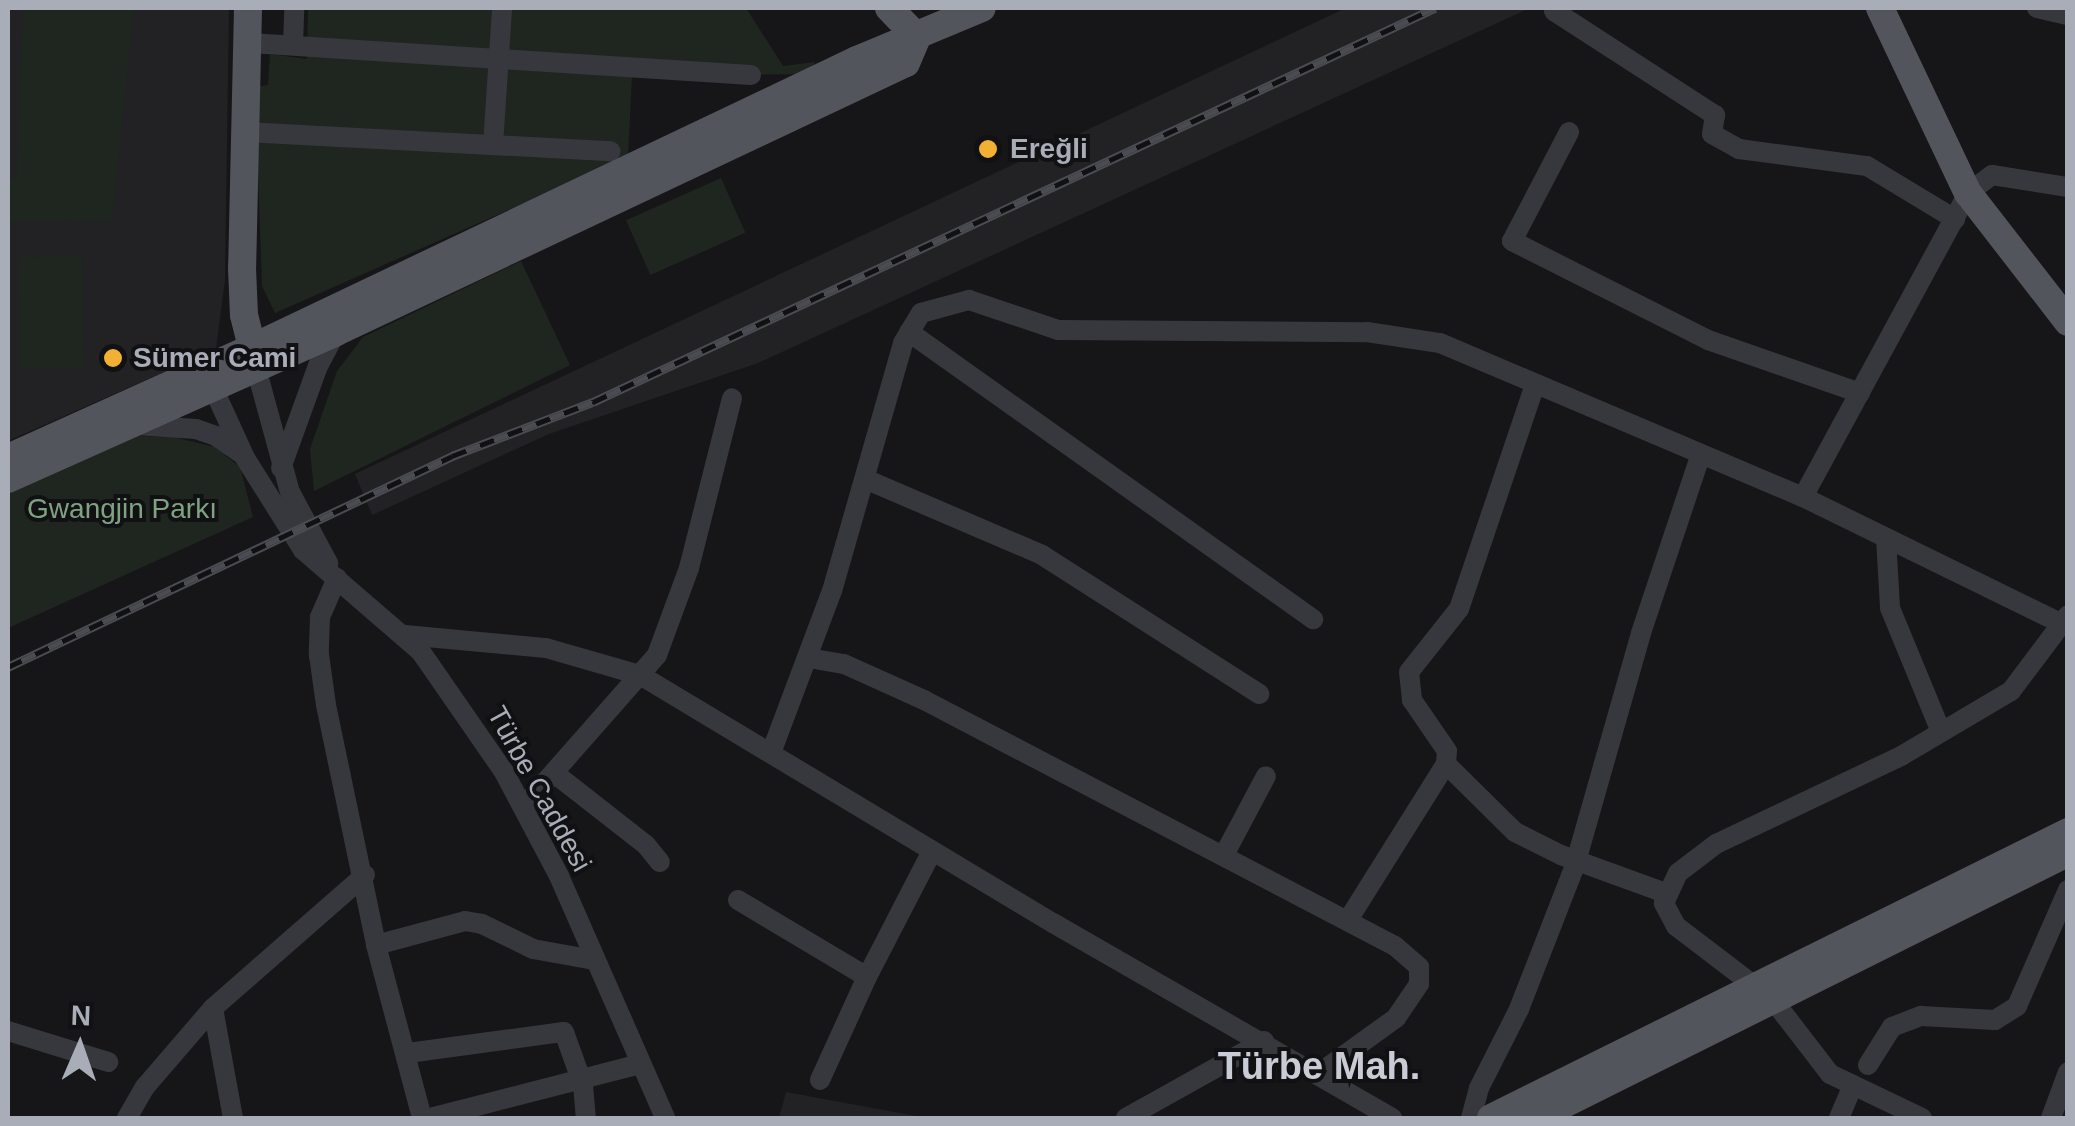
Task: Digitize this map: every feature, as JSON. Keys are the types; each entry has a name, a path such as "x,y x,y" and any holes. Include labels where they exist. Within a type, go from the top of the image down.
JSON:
{"main road":[{"path":"248,8 244,316 254,359"},
{"path":"889,8 927,24"},
{"path":"8,458 254,359 927,24 982,8"},
{"path":"1880,8 1968,193 2068,322"},
{"path":"254,359 336,332 906,63 927,24"},
{"path":"8,479 129,425 209,378"},
{"path":"1536,1118 1766,993 2024,864 2068,832"},
{"path":"2024,864 2068,852"},
{"path":"1491,1118 1766,993"}],"street":[{"path":"293,45 294,8"},
{"path":"493,145 502,8"},
{"path":"873,8 927,24"},
{"path":"2038,8 2068,16"},
{"path":"1554,11 1715,115 1712,134 1740,149 1867,166 1955,219"},
{"path":"248,43 751,76"},
{"path":"244,132 612,150"},
{"path":"1569,132 1512,241 1708,340 1860,393"},
{"path":"1803,497 1968,193 1992,175 2068,187"},
{"path":"771,754 809,658 908,332 920,313 969,300 1058,330 1367,332 1440,343 1700,457 1803,497 2065,622 2010,691 1901,756 1716,844 1678,873 1664,903 1676,926 1766,993 1830,1074 1922,1118"},
{"path":"281,468 318,366 336,332"},
{"path":"908,332 1313,620"},
{"name":"Türbe Caddesi","path":"254,359 281,468 297,508 337,578"},
{"name":"Türbe Caddesi","path":"209,378 245,458 303,550 405,635 450,690 524,806 665,1118"},
{"path":"1348,920 1446,764 1447,751 1412,700 1409,672 1459,609 1535,384"},
{"path":"524,806 657,655 689,568 732,398"},
{"name":"Türbe Caddesi","path":"129,425 196,429 216,436 245,458"},
{"path":"1471,1118 1479,1088 1518,1009 1576,859 1641,633 1700,457"},
{"path":"865,480 1042,556 1259,694"},
{"path":"1886,538 1890,608 1941,732"},
{"path":"337,578 320,617 319,656 341,788 365,874 376,946 408,1052 422,1118"},
{"path":"405,635 546,648 640,675 932,851 1392,1118"},
{"path":"809,658 844,664 924,700 1395,946 1419,967 1420,984 1396,1018 1318,1074"},
{"path":"1446,764 1515,832 1668,894"},
{"path":"554,773 646,845 660,862"},
{"path":"1224,855 1266,776"},
{"path":"820,1080 866,977 932,851"},
{"path":"1868,1065 1892,1027 1921,1016 1996,1020 2017,1006 2068,890 2024,864"},
{"path":"127,1118 145,1087 214,1008 365,874"},
{"path":"738,900 866,977"},
{"path":"376,946 464,921 482,924 533,950 594,960"},
{"path":"214,1008 233,1118"},
{"path":"8,1031 108,1062"},
{"path":"408,1052 564,1032 581,1078 586,1118"},
{"path":"1126,1118 1264,1041"},
{"path":"430,1118 640,1064"},
{"path":"2052,1118 2068,1072"},
{"path":"1839,1118 1853,1086"}],"shaded area":[{"path":"8,8 229,8 225,280 216,349 8,441"},
{"path":"1346,8 1530,8 758,363 549,434 372,515 355,474"},
{"path":"786,1092 927,1118 779,1118"}],"green space":[{"path":"23,8 134,8 112,222 8,221 8,181 17,180"},
{"path":"308,8 746,8 783,66 815,62 809,74 632,76 628,157 275,313 262,286 255,87 268,85 270,54 307,59"},
{"path":"721,178 745,233 650,275 626,220"},
{"path":"82,256 84,368 20,369 18,257"},
{"path":"521,261 570,365 314,491 310,449 337,371 363,337"},
{"name":"Gwangjin Parkı","path":"136,436 173,437 215,447 240,467 253,517 8,628 8,494"}],"railway":[{"path":"8,667 452,456 593,402 1435,8"}],"place":[{"name":"Ereğli","path":"988,149"},
{"name":"Sümer Cami","path":"113,358"}],"district":[{"name":"Türbe Mah.","path":"1319,1067"}]}
